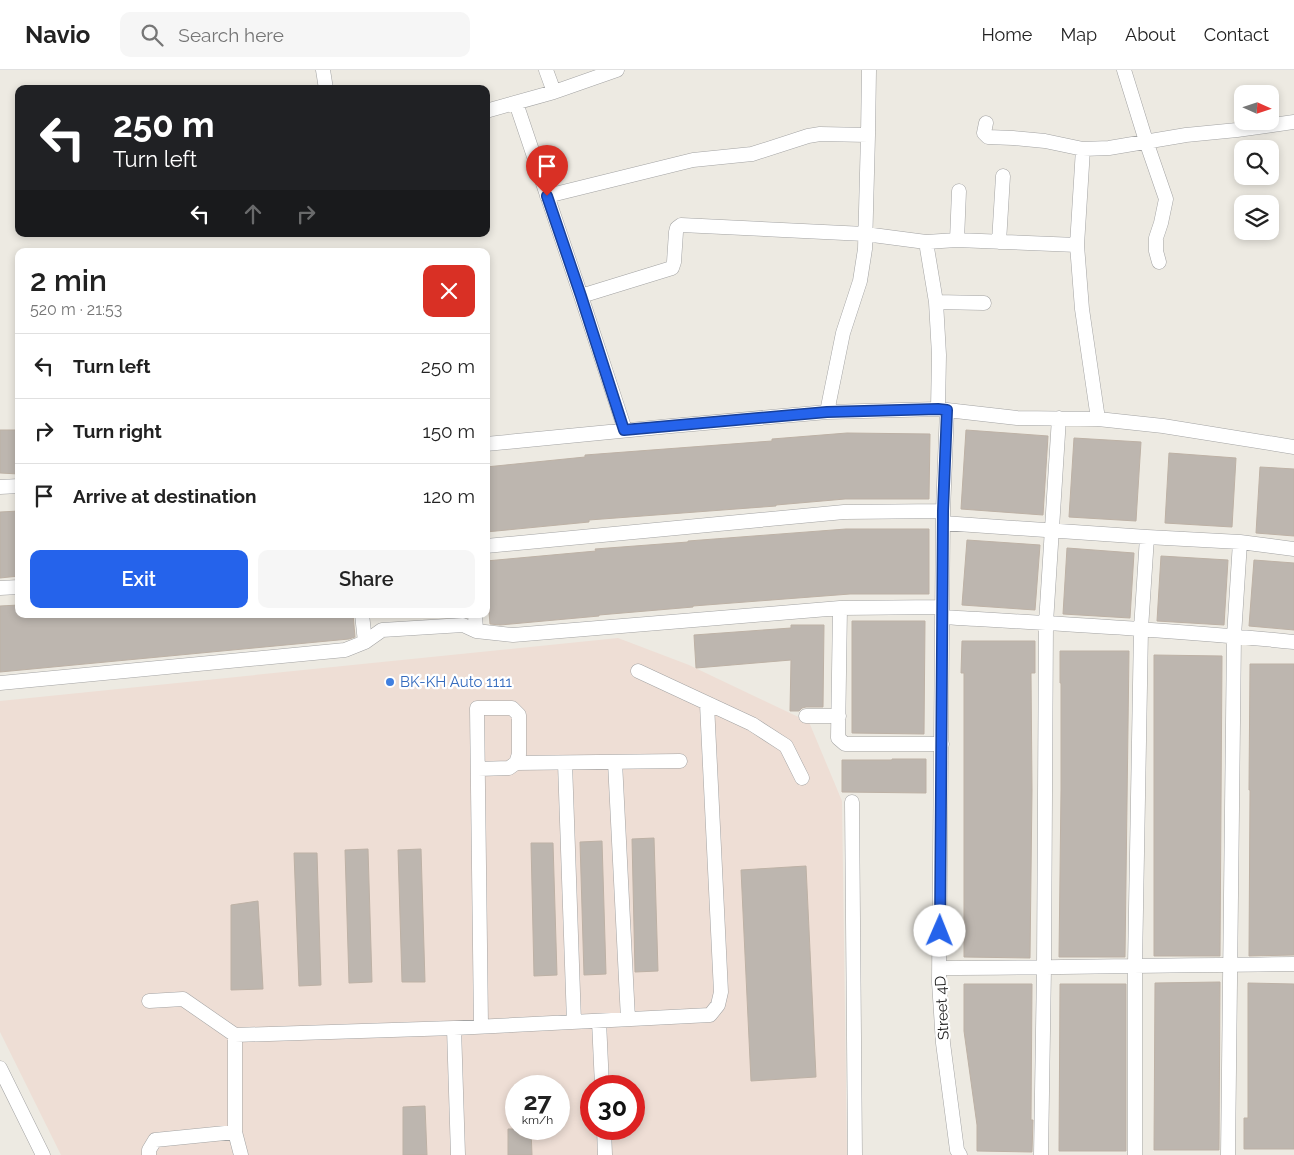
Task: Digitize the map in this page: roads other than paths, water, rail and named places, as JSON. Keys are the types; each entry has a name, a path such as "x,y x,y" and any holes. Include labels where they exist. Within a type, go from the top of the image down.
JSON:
{"street":[{"path":"323,70 325,85"},
{"path":"546,70 554,92"},
{"path":"490,110 554,92 617,70"},
{"path":"827,412 843,333 860,281 865,249 869,70"},
{"path":"1124,70 1166,199 1156,238 1156,251 1159,262"},
{"path":"516,103 624,430"},
{"path":"986,123 984,133 988,137 1045,141 1084,149 1109,148 1186,135 1294,122"},
{"path":"547,196 694,160 752,154 808,136 820,134 868,134"},
{"path":"1084,149 1077,245 1082,314 1098,418"},
{"path":"999,242 1003,176"},
{"path":"957,240 959,191"},
{"path":"581,296 672,268 676,232 677,228 681,225 866,234 926,242 957,240 1077,245"},
{"name":"Street 4D","path":"926,242 936,302 942,409 940,982 943,1043 957,1150 960,1155"},
{"path":"936,302 984,303"},
{"path":"490,444 827,412 942,409 1017,418 1098,418 1163,426 1294,447"},
{"path":"1041,1155 1046,623 1060,418"},
{"path":"0,487 15,486"},
{"path":"490,546 844,512 943,517 1052,530 1240,542 1294,549"},
{"path":"1135,1155 1135,965 1141,629 1148,537"},
{"path":"1228,1155 1234,636 1240,542"},
{"path":"0,588 15,587"},
{"path":"840,608 838,738 845,744 942,744"},
{"path":"0,683 345,650 365,642 382,630 463,625 476,631 513,635 840,608 942,612 1046,623 1294,642"},
{"path":"362,618 365,642"},
{"path":"475,618 476,631"},
{"path":"638,671 752,724 786,746 802,778"},
{"path":"149,1001 183,999 235,1035 454,1028 710,1015 718,1005 720,992 707,704"},
{"path":"480,1026 477,708 512,708 519,715 516,763"},
{"path":"806,716 839,716"},
{"path":"478,769 509,768 516,763 680,761"},
{"path":"615,762 628,1019"},
{"path":"565,763 574,1022"},
{"path":"852,802 855,1155"},
{"path":"940,968 1294,964"},
{"path":"599,1021 601,1075"},
{"path":"454,1028 458,1155"},
{"path":"235,1035 235,1132 241,1155"},
{"path":"0,1068 43,1155"},
{"path":"149,1155 149,1150 155,1140 235,1132"},
{"path":"604,1140 605,1155"}],"place":[{"name":"BK-KH Auto 1111","path":"390,682"}]}
